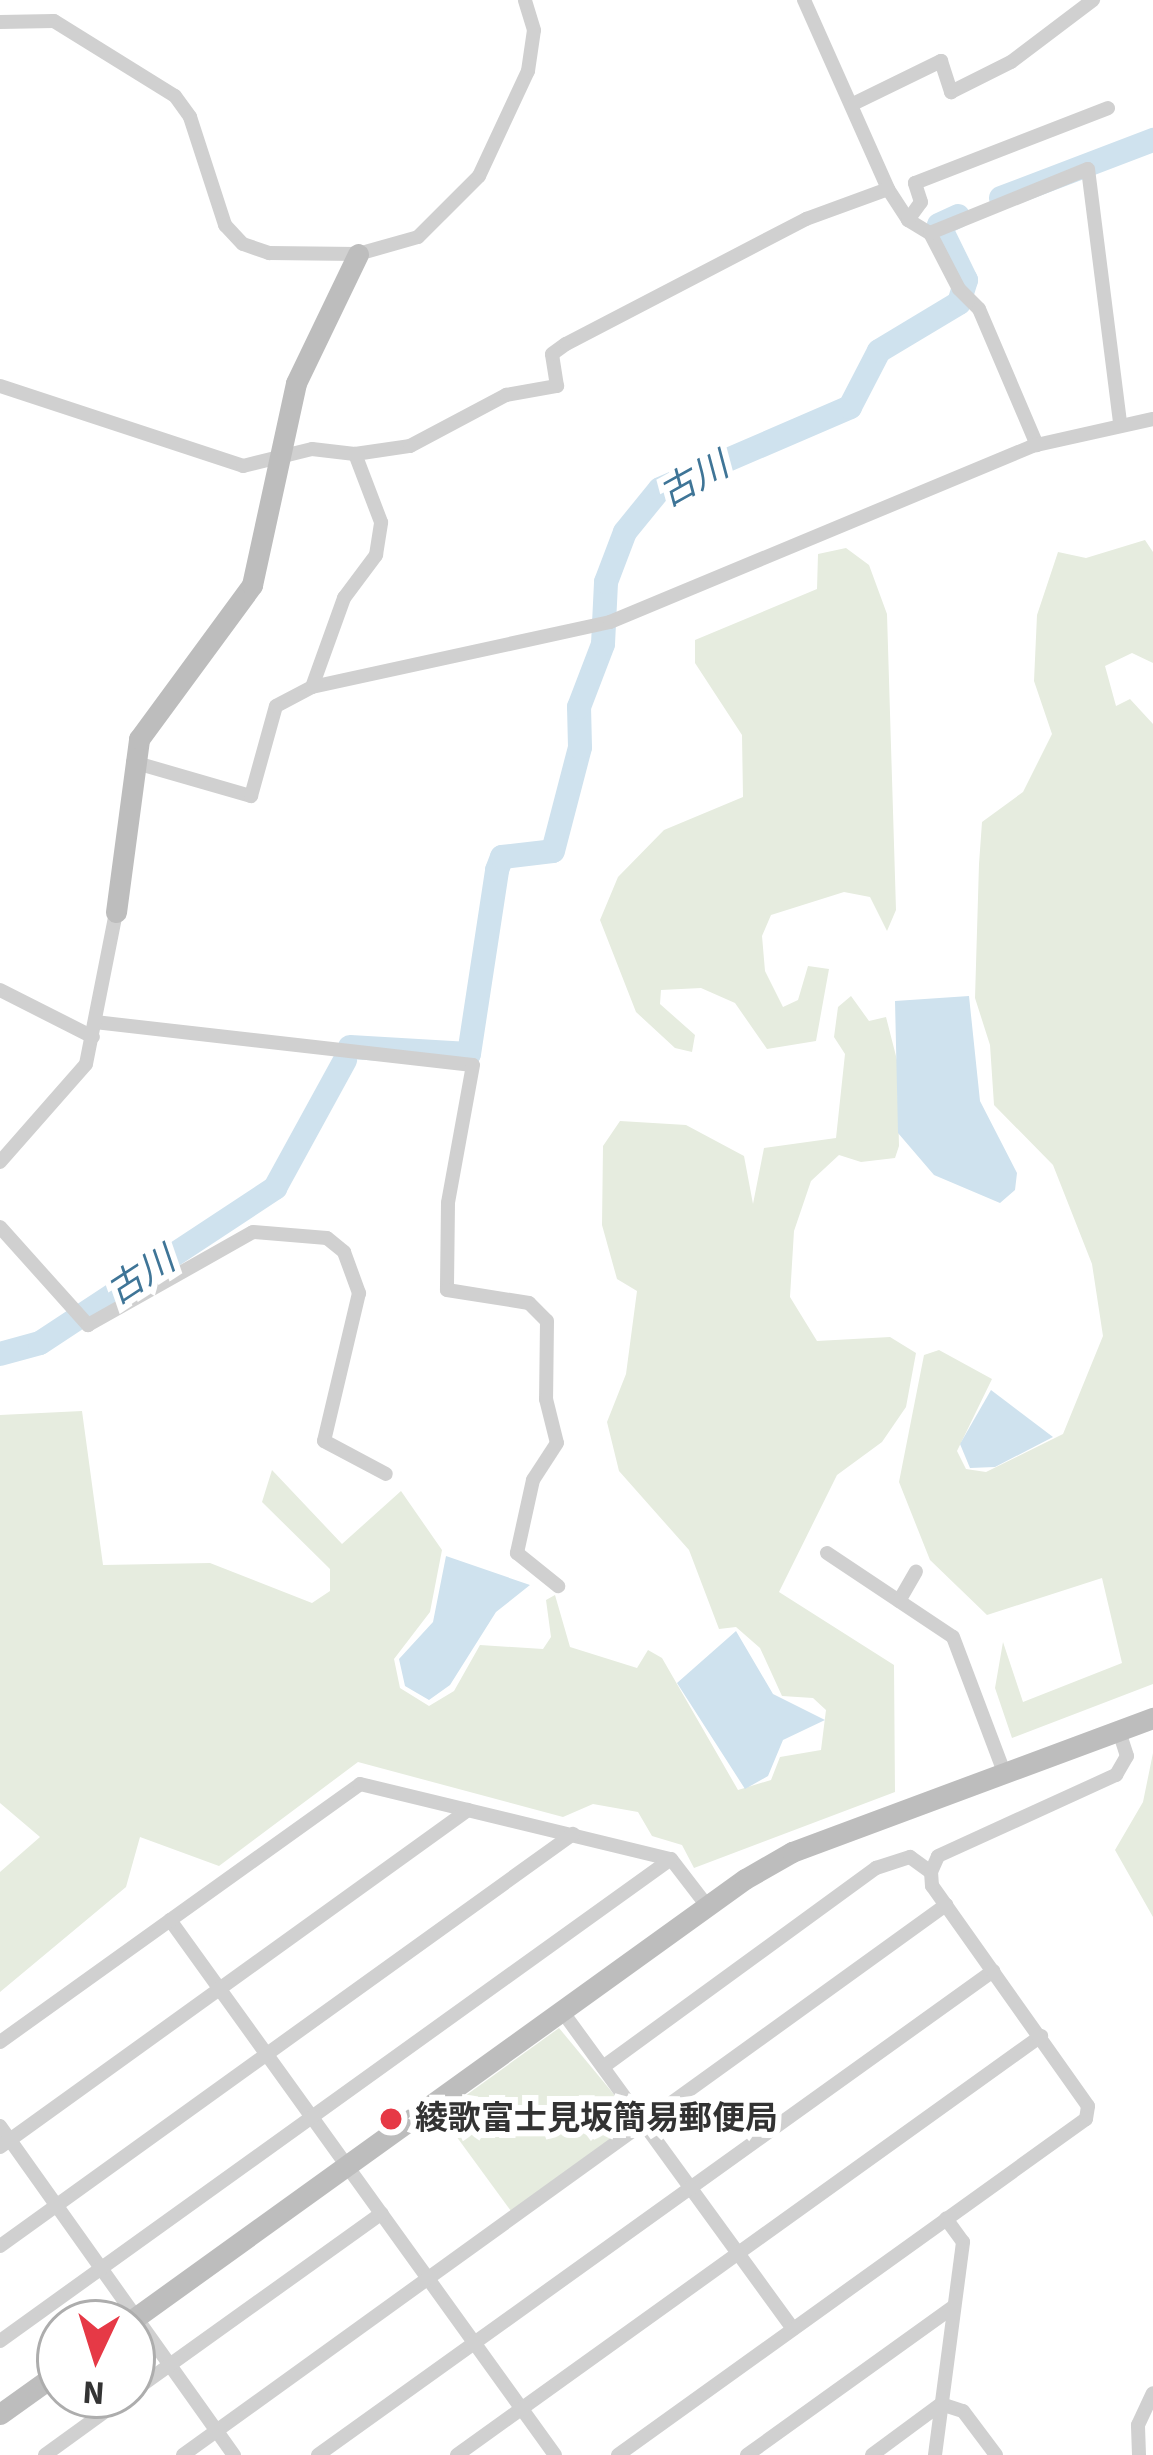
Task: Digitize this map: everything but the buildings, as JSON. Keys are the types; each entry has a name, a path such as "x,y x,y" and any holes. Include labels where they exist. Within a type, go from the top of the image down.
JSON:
{"street":[{"path":"0,22 54,21 175,96 190,117 225,225 243,244 269,253 358,254 418,237 479,176 528,71 534,30 525,0"},
{"path":"805,0 855,103 888,189 908,220 937,230 1088,169 1120,424"},
{"path":"855,103 941,61 951,92 1011,62 1093,0"},
{"path":"908,220 921,202 915,183 1108,108"},
{"path":"0,386 243,466 312,449 355,454 423,442 506,395 556,386 552,354 566,344 806,219 888,189"},
{"path":"937,230 964,294 994,335 1037,445"},
{"path":"0,1162 86,1064 116,912 133,762 143,730 252,585 308,349 358,254"},
{"path":"133,762 250,796 276,706 312,687 605,624 1037,445 1153,419"},
{"path":"312,687 344,598 376,555 381,522 355,454"},
{"path":"0,990 94,1030 473,1065 448,1203 447,1290 529,1303 547,1321 546,1399 556,1443 533,1480 518,1553 558,1586"},
{"path":"0,1227 81,1317 253,1232 328,1238 344,1252 359,1293 324,1441 386,1474"},
{"path":"827,1553 953,1637 1004,1772"},
{"path":"899,1601 916,1572"},
{"path":"156,2303 707,1906 792,1852 1153,1718"},
{"path":"931,1872 938,1856 1116,1775 1126,1756 1118,1729"},
{"path":"0,2042 360,1784 671,1859 707,1906"},
{"path":"5,2144 468,1810"},
{"path":"0,2246 573,1834"},
{"path":"603,2067 876,1868 910,1857 931,1872 946,1905 1088,2106 1086,2120 618,2455"},
{"path":"0,2341 671,1859"},
{"path":"183,2455 946,1905"},
{"path":"170,1920 555,2455"},
{"path":"318,2455 993,1971"},
{"path":"562,2011 793,2329"},
{"path":"457,2455 1041,2036"},
{"path":"0,2126 5,2144 57,2206 119,2299"},
{"path":"156,2375 382,2213"},
{"path":"934,2455 963,2242 946,2219"},
{"path":"747,2455 954,2306"},
{"path":"156,2348 234,2455"},
{"path":"0,2414 36,2389"},
{"path":"1139,2455 1138,2426 1153,2393"},
{"path":"872,2455 941,2404"},
{"path":"941,2404 963,2411 996,2455"},
{"path":"45,2455 95,2419"}],"shaded area":[{"path":"1145,540 1153,552 1153,663 1132,653 1105,666 1116,706 1130,699 1153,724 1153,1684 1012,1738 995,1688 1003,1642 1023,1702 1122,1663 1102,1578 987,1615 930,1560 899,1482 924,1355 939,1350 992,1379 957,1451 966,1469 986,1472 1063,1434 1103,1336 1092,1264 1053,1165 994,1105 990,1045 975,998 979,864 982,822 1023,792 1052,734 1034,681 1037,615 1058,552 1086,558"},
{"path":"846,548 869,565 887,614 896,910 887,931 870,897 844,892 771,915 762,936 765,971 783,1007 798,1000 808,966 829,969 816,1041 767,1049 735,1003 701,988 661,990 660,1004 695,1035 692,1052 675,1048 636,1012 600,920 618,877 664,830 743,797 742,735 695,663 695,640 817,589 818,554"},
{"path":"851,996 869,1021 886,1017 897,1060 899,1146 895,1158 861,1162 839,1155 811,1181 794,1231 790,1297 817,1341 890,1337 916,1353 906,1407 882,1442 837,1475 779,1592 894,1665 895,1792 694,1868 682,1845 652,1836 638,1812 593,1804 563,1817 358,1762 219,1866 140,1837 126,1887 0,1992 0,1872 40,1837 0,1803 0,1415 82,1411 103,1565 210,1563 312,1603 330,1591 330,1569 262,1502 272,1470 342,1544 401,1491 442,1550 430,1612 394,1659 400,1688 429,1706 454,1691 480,1645 543,1649 551,1637 546,1600 555,1595 570,1647 637,1668 648,1650 662,1658 738,1790 771,1780 780,1757 821,1750 826,1710 813,1698 782,1696 760,1648 736,1627 719,1629 689,1550 619,1471 607,1422 626,1374 637,1291 617,1279 602,1225 603,1146 620,1121 686,1125 744,1156 753,1204 764,1148 836,1138 845,1054 834,1037 838,1007"},
{"path":"1153,1753 1153,1917 1115,1850 1143,1802"},
{"path":"559,2028 631,2115 630,2125 511,2211 440,2114"}],"water":[{"path":"969,996 980,1101 1017,1173 1015,1190 1000,1203 934,1175 898,1133 895,1001"},
{"path":"991,1390 1053,1437 995,1467 970,1468 960,1444"},
{"path":"446,1556 530,1585 496,1612 450,1685 429,1700 405,1686 399,1659 433,1622"},
{"path":"736,1631 773,1694 825,1720 783,1740 768,1776 745,1789 677,1683"}],"waterway":[{"name":"古川","path":"1001,198 1153,140"},
{"name":"古川","path":"350,1047 469,1054 497,870 502,857 553,851 580,747 579,707 603,644 606,582 625,532 660,489 850,407 879,351 959,303 966,280 939,225 958,216"},
{"name":"古川","path":"0,1354 40,1343 275,1188 345,1060"}],"place":[{"name":"綾歌富士見坂簡易郵便局","path":"391,2119"}]}
